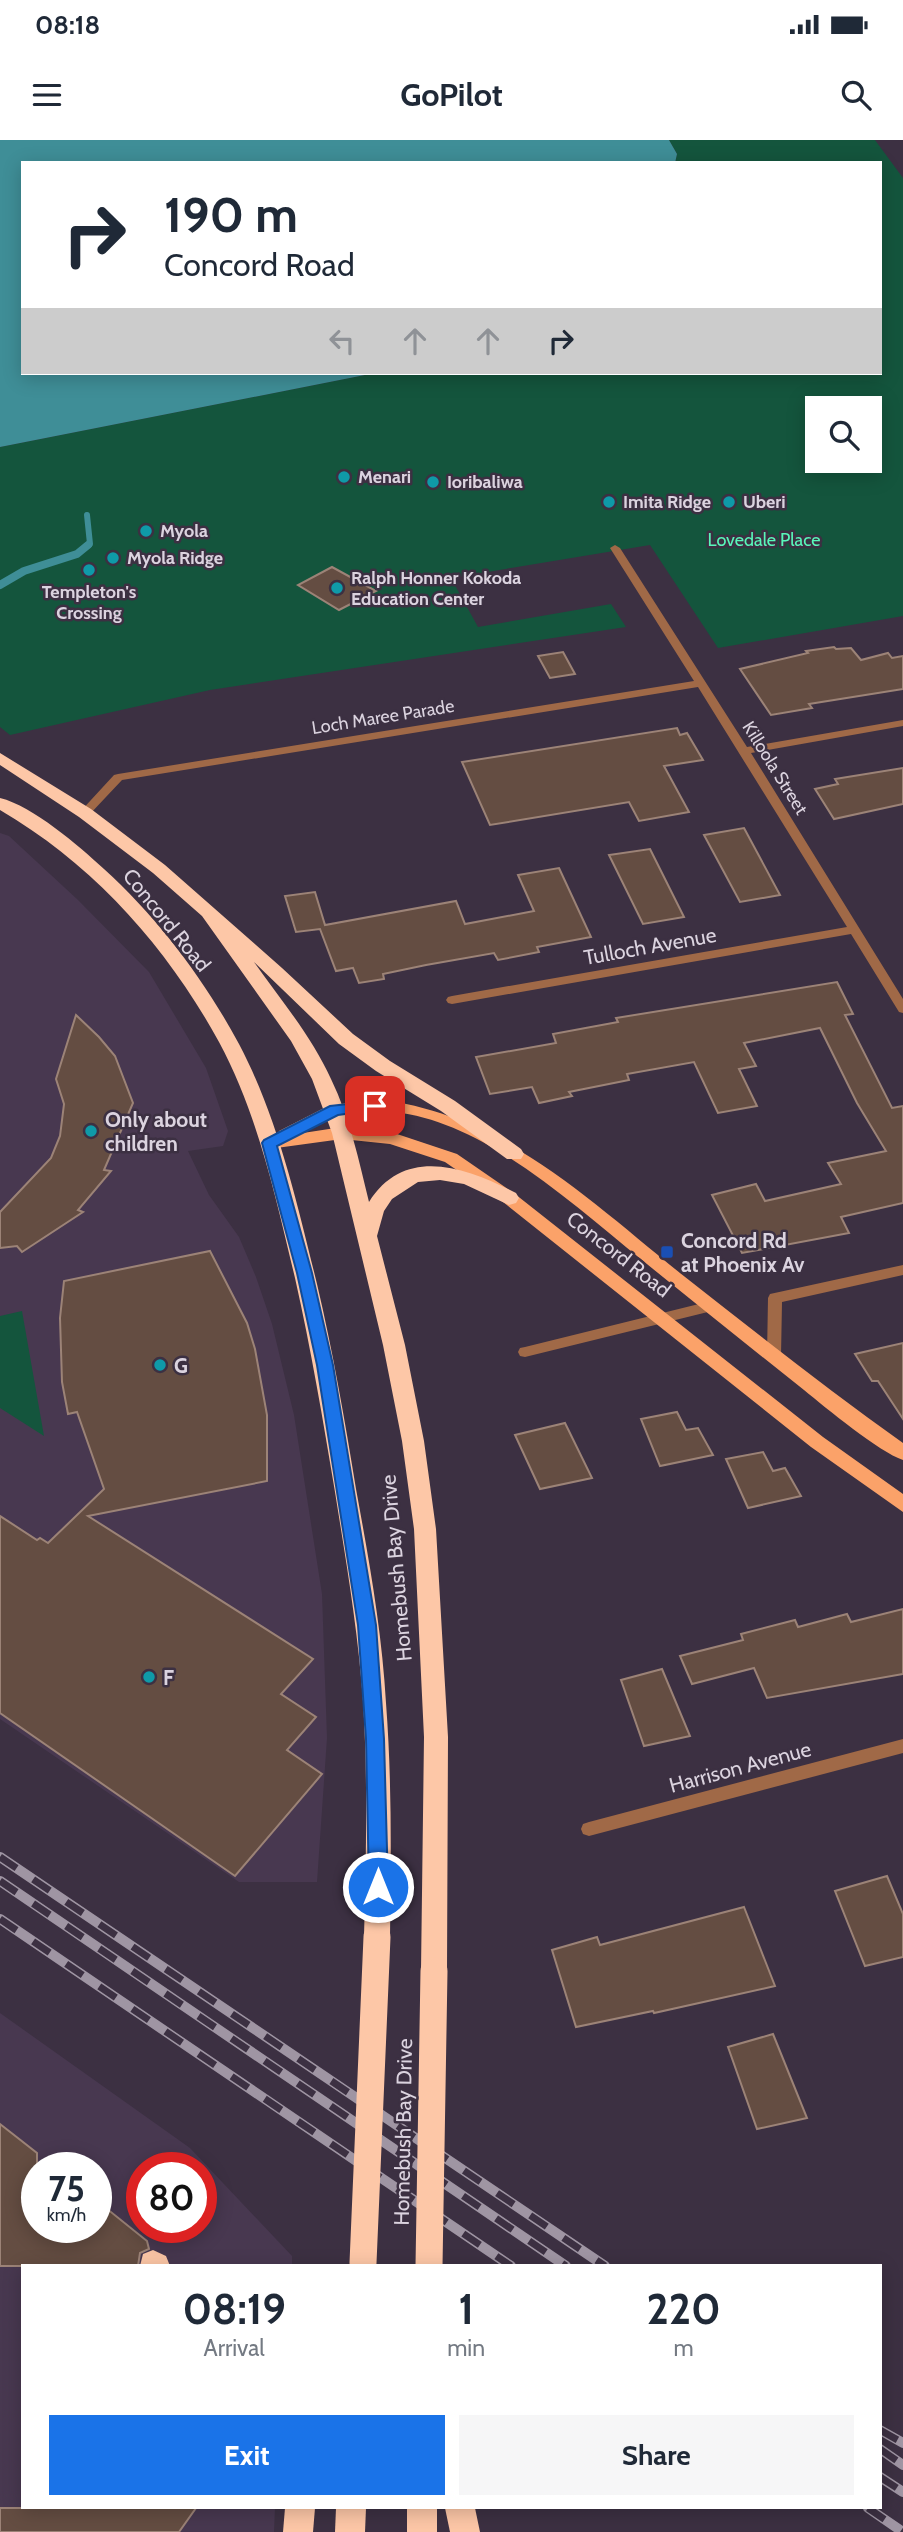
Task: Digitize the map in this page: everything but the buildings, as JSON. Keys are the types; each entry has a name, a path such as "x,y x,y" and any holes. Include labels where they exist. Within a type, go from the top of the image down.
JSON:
{"highway":[{"name":"Concord Road","path":"0,758 85,813 159,869 208,912"},
{"name":"Concord Road","path":"2,805 41,828 96,871 135,911 184,972 214,1019 248,1083 269,1143"},
{"name":"Homebush Bay Drive","path":"208,912 299,1038 322,1079 335,1110 394,1345 411,1429 425,1529 436,1737 429,2264"},
{"path":"208,912 346,1039 383,1066 448,1106 514,1154"},
{"name":"Homebush Bay Drive","path":"269,1143 305,1273 325,1365 367,1625 379,1862 363,2264"},
{"path":"368,1237 378,1202 394,1186 410,1176 452,1174 473,1180 509,1198"},
{"path":"298,2532 300,2509"},
{"path":"350,2532 351,2509"},
{"path":"422,2509 422,2532"},
{"path":"460,2509 464,2532"}],"main road":[{"name":"Concord Road","path":"269,1143 335,1110 364,1105 406,1110 477,1132 514,1154 834,1404 903,1453"},
{"name":"Concord Road","path":"269,1143 342,1133 391,1138 429,1149 472,1170 817,1442 903,1504"}],"street":[{"name":"Killoola Street","path":"615,548 702,683 903,1009"},
{"name":"Loch Maree Parade","path":"85,813 118,777 702,683"},
{"path":"744,751 903,723"},
{"name":"Tulloch Avenue","path":"452,1000 855,930"},
{"path":"774,1356 775,1298 903,1270"},
{"path":"525,1352 711,1306"},
{"name":"Harrison Avenue","path":"589,1829 903,1746"}],"shaded area":[{"path":"0,833 9,836 78,900 149,972 206,1068 228,1131 223,1146 188,1151 209,1195 239,1237 256,1277 272,1324 294,1415 322,1594 327,1738 317,1882 239,1882 0,1719"},
{"path":"0,2013 194,2152 126,2152 126,2243 217,2243 217,2177 292,2256 292,2264 21,2264 21,2509 275,2509 274,2532 0,2532"}],"green space":[{"name":"Lovedale Place","path":"669,140 875,140 903,178 903,616 718,648 650,545 451,578 478,627 611,604 626,627 210,690 10,735 0,727 0,447 365,375 882,375 882,161 675,161 677,154"},
{"path":"22,1311 44,1436 0,1408 0,1316"}],"water":[{"path":"0,140 669,140 677,154 675,161 21,161 21,375 365,375 0,447"}],"waterway":[{"path":"86,547 90,544 87,515"},
{"path":"0,585 24,571 77,554 88,545"}],"railway":[{"path":"0,1857 602,2264"},
{"path":"0,1881 563,2264"},
{"path":"0,1919 508,2264"},
{"path":"882,2431 903,2443"},
{"path":"882,2450 903,2465"},
{"path":"882,2478 903,2492"},
{"path":"869,2509 903,2532"}],"place":[{"name":"Menari","path":"344,477"},
{"name":"Ioribaliwa","path":"433,482"},
{"name":"Imita Ridge","path":"609,502"},
{"name":"Uberi","path":"729,502"},
{"name":"Myola","path":"146,531"},
{"name":"Myola Ridge","path":"113,558"},
{"name":"Templeton's Crossing","path":"89,570"},
{"name":"Ralph Honner Kokoda Education Center","path":"337,588"},
{"name":"Only about children","path":"91,1131"},
{"name":"Concord Rd at Phoenix Av","path":"667,1252"},
{"name":"G","path":"160,1365"},
{"name":"F","path":"149,1677"}],"route":[{"path":"375,1106 335,1110 269,1143 305,1273 325,1365 367,1625 375,1739 378,1887"}]}
